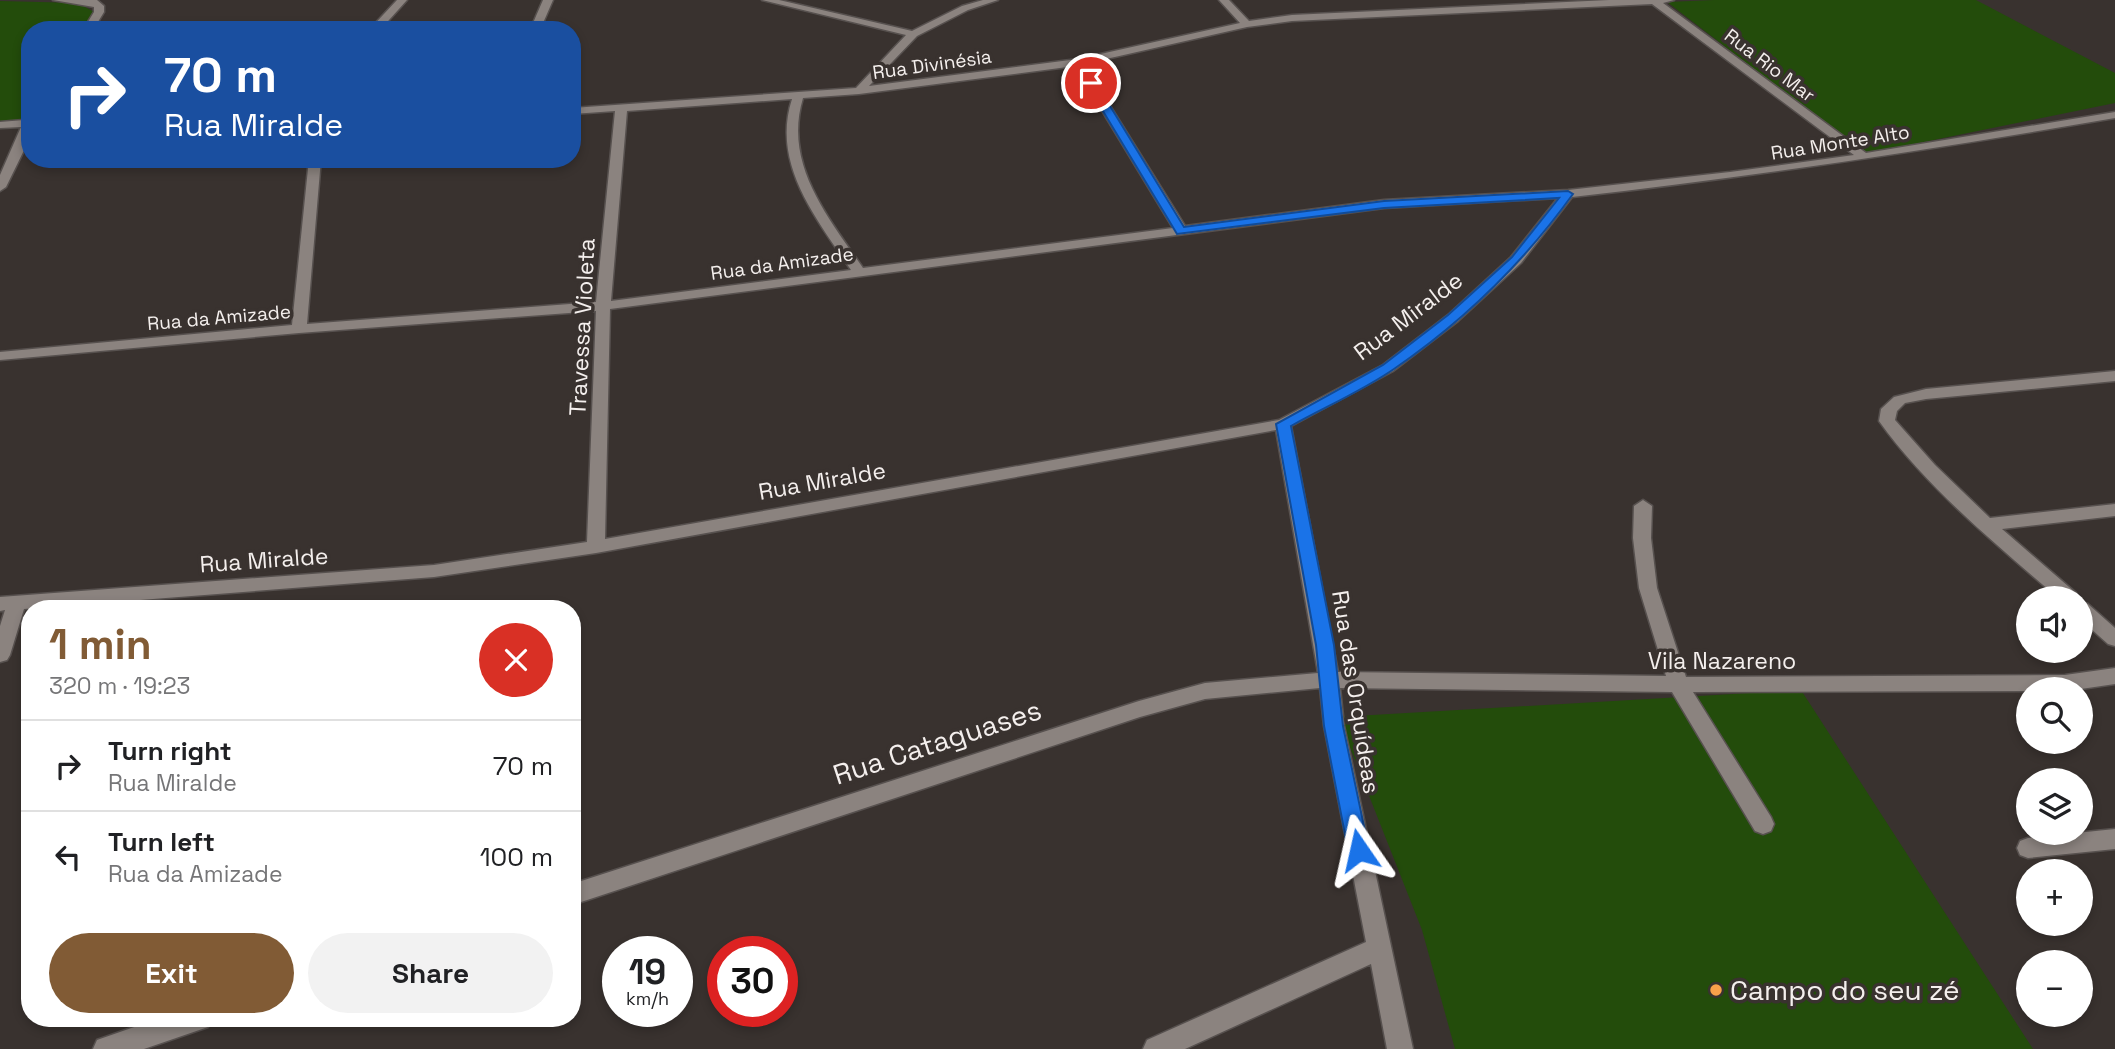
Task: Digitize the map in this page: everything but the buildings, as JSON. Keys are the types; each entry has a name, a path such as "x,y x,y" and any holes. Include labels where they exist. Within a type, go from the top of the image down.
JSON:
{"street":[{"path":"58,0 94,2 100,6 94,21"},
{"path":"382,21 402,0"},
{"path":"539,21 548,0"},
{"path":"767,0 913,34"},
{"path":"859,91 913,34 965,8 993,0"},
{"path":"1224,0 1247,23"},
{"name":"Rua Divinésia","path":"581,111 859,91 1078,62 1247,23 1292,18 1669,0"},
{"name":"Rua Rio Mar","path":"1654,1 1864,157"},
{"path":"1078,62 1181,231"},
{"path":"798,97 790,126 792,152 805,192 859,272"},
{"name":"Travessa Violeta","path":"596,547 603,306 621,110"},
{"name":"Rua Monte Alto","path":"1568,194 1864,157 2115,115"},
{"path":"0,125 21,122"},
{"path":"0,187 21,149"},
{"path":"299,329 314,168"},
{"name":"Rua da Amizade","path":"0,356 299,329 603,306 1384,204 1568,194"},
{"name":"Rua Miralde","path":"48,600 433,571 596,547 1283,424 1388,368 1453,318 1516,260 1568,194"},
{"path":"2055,586 1985,525 1904,441 1887,421 1889,409 1900,401 1926,394 2115,376"},
{"name":"Rua das Orquídeas","path":"1283,424 1325,645 1334,726 1378,949 1401,1049"},
{"path":"1643,506 1642,538 1648,588 1679,686 1763,824"},
{"path":"1985,525 2115,510"},
{"path":"0,655 8,603"},
{"path":"2093,619 2115,639"},
{"name":"Vila Nazareno","path":"1328,680 1679,686 2065,683 2115,676"},
{"name":"Rua Cataguases","path":"581,892 1139,709 1205,691 1328,680"},
{"path":"2028,848 2115,839"},
{"path":"1156,1049 1378,949"},
{"path":"106,1049 172,1027"}],"green space":[{"path":"1976,0 2115,73 2115,103 1865,154 1667,2"},
{"path":"0,1 78,3 96,13 91,21 21,21 21,119 0,122"},
{"path":"1801,690 2016,1023 2016,1027 2019,1027 2033,1049 1455,1049 1422,930 1338,717"}],"place":[{"name":"Campo do seu zé","path":"1716,990"}],"route":[{"path":"1091,83 1181,231 1384,204 1568,194 1516,260 1453,318 1388,368 1283,424 1325,645 1334,726 1359,850"}]}
